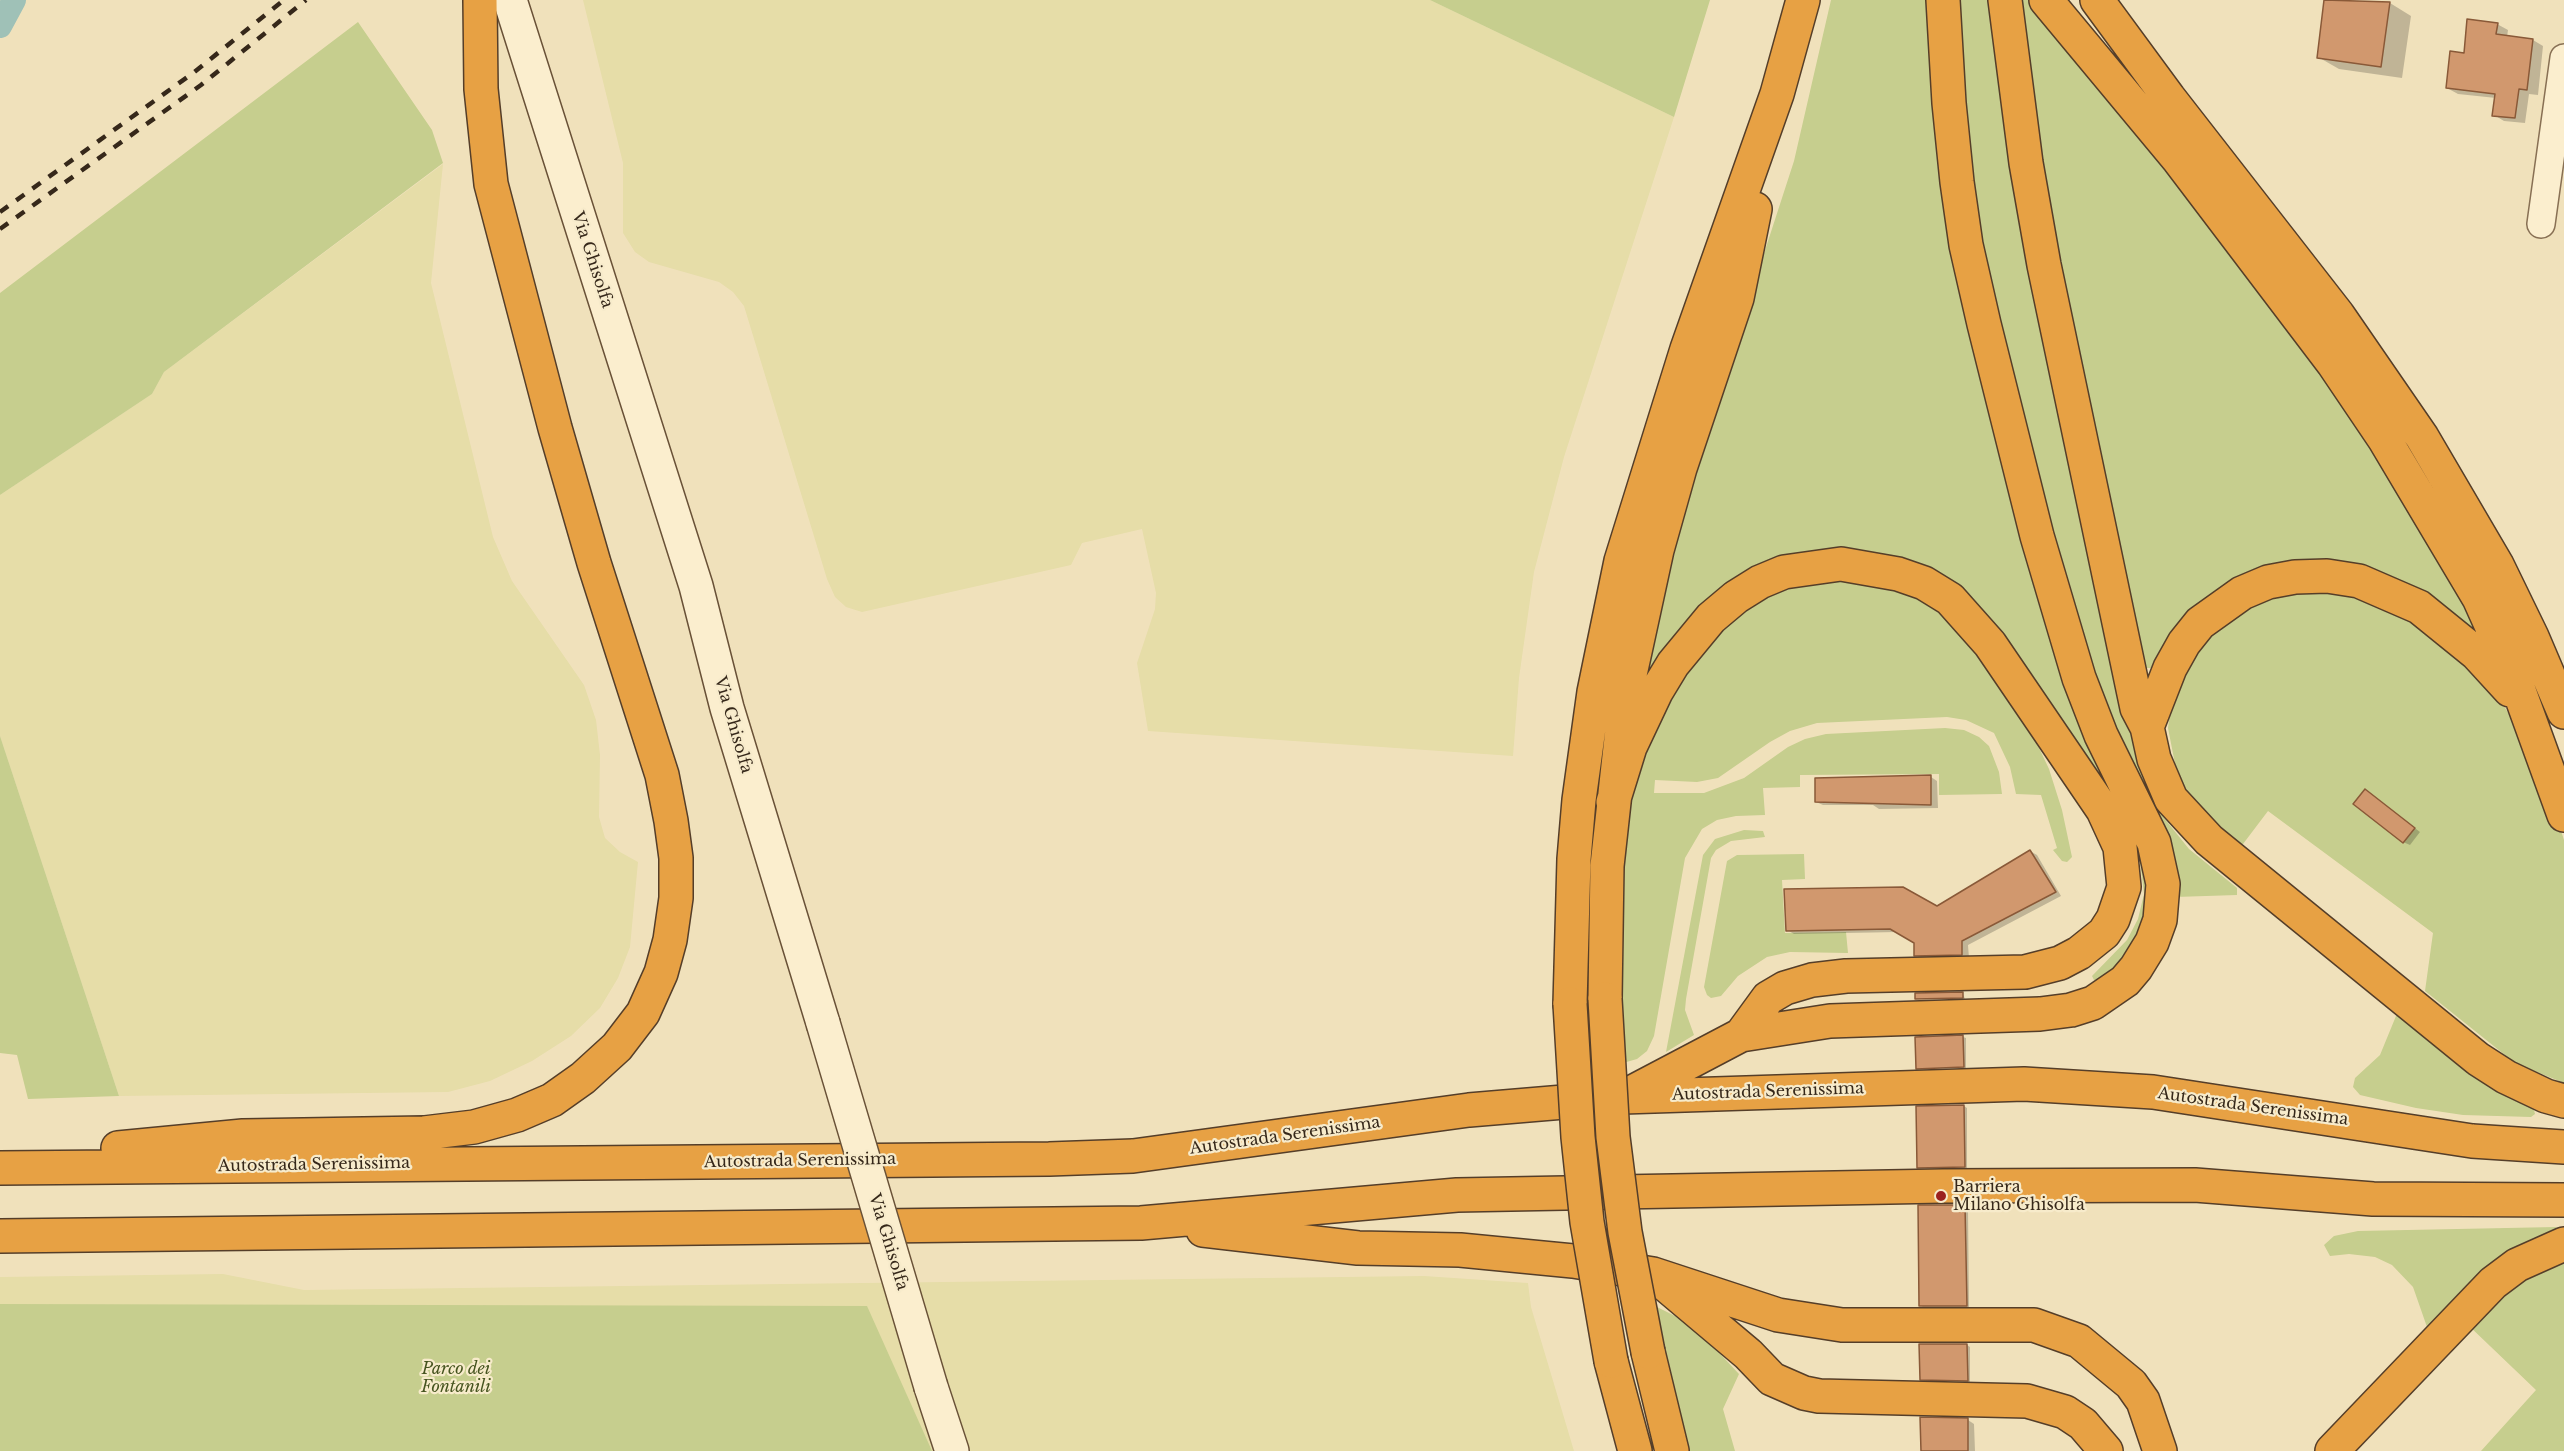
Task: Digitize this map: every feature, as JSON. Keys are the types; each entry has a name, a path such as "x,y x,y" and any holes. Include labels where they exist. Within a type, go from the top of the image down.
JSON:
{"highway":[{"path":"0,1160 243,1136 424,1133 474,1127 517,1115 552,1100 583,1078 617,1047 643,1013 661,973 670,940 676,897 671,820 662,775 594,563 558,439 491,184 481,89 480,0"},
{"path":"1635,1451 1611,1361 1587,1222 1578,1137 1570,1004 1574,859 1579,800 1594,692 1621,561 1687,349 1777,94 1803,0"},
{"path":"1623,1097 1650,1080 1741,1035 1830,1021 2040,1014 2071,1010 2093,1003 2125,981 2152,942 2160,920 2163,884 2154,843 2102,735 2079,678 2037,536 1984,324 1966,245 1957,182 1949,103 1943,0"},
{"path":"2005,0 2026,163 2044,265 2137,708 2147,727 2154,759 2171,799 2209,840 2478,1059 2506,1077 2546,1096 2564,1101"},
{"path":"2046,0 2186,169 2333,363 2385,440 2479,598 2513,674 2564,814"},
{"path":"2097,0 2169,98 2338,315 2422,437 2497,565 2532,637 2564,712"},
{"path":"1672,1451 1648,1352 1624,1232 1613,1137 1605,999 1605,922 1613,802 1626,693 1657,550 1680,468 1737,298 1777,94"},
{"path":"1613,802 1630,747 1656,692 1673,664 1711,618 1736,597 1760,582 1784,572 1841,564 1899,574 1924,583 1950,599 1990,644 2103,810 2120,847 2124,886 2113,919 2104,933 2079,953 2060,963 2025,972 1846,976 1812,980 1785,988 1768,998 1741,1035"},
{"path":"2147,727 2170,668 2184,643 2200,623 2242,593 2268,582 2295,577 2327,576 2359,581 2419,607 2477,654 2503,680 2526,712"},
{"name":"Autostrada Serenissima","path":"0,1168 1037,1159 1133,1156 1469,1110 1623,1097 2024,1084 2154,1092 2472,1141 2564,1147"},
{"path":"0,1236 1141,1223 1391,1199 1623,1191 2195,1185 2373,1199 2564,1200"},
{"path":"1141,1223 1358,1248 1460,1250 1517,1255 1653,1274 1778,1314 1842,1325 2034,1325 2079,1341 2131,1384 2143,1401 2163,1447"},
{"path":"2332,1451 2493,1283 2517,1265 2564,1244"},
{"path":"1653,1274 1748,1354 1772,1378 1804,1393 1819,1396 2027,1401 2065,1412 2083,1424 2106,1451"}],"street":[{"name":"Via Ghisolfa","path":"510,0 696,586 727,708 952,1451"},
{"path":"2541,224 2564,58"}],"green space":[{"path":"583,0 1430,0 1674,117 1564,457 1534,572 1519,678 1513,756 1148,731 1137,663 1155,609 1156,593 1142,529 1082,543 1071,565 862,612 846,607 835,597 827,579 744,306 733,292 719,282 649,262 635,252 623,233 623,163"},
{"path":"1430,0 1710,0 1674,117"},
{"path":"1831,0 1932,0 1938,119 2134,823 2152,909 2134,950 2104,979 2094,980 2092,976 2127,940 2138,919 2144,894 2139,853 2125,823 1996,635 1828,551 1651,675 1645,673 1654,613 1708,426 1794,161"},
{"path":"1955,0 1993,0 2134,738 2146,782 2164,818 2189,849 2237,888 2237,895 2175,897 2136,785 2075,627 1987,282 1969,168"},
{"path":"2021,0 2030,0 2116,104 2372,438 2486,637 2313,562 2153,668 2143,668 2048,223"},
{"path":"358,22 432,130 443,163 164,372 152,394 0,495 0,293"},
{"path":"443,164 431,283 493,537 512,581 584,685 596,720 600,755 599,817 605,838 620,852 638,862 630,947 618,978 600,1008 571,1036 532,1061 490,1081 448,1092 119,1096 0,736 0,495 152,394 164,372"},
{"path":"1857,577 1920,596 1947,614 1974,642 2032,733 2049,769 2062,810 2072,857 2067,862 2062,861 2053,850 2057,848 2041,795 2016,794 2010,767 1994,733 1966,720 1947,717 1817,723 1790,731 1770,742 1718,778 1697,782 1655,780 1654,793 1704,793 1744,778 1788,747 1805,739 1826,734 1945,728 1964,730 1979,737 1989,746 1999,772 2002,794 1939,795 1939,774 1800,775 1800,787 1763,788 1765,815 1736,816 1717,820 1702,829 1685,858 1654,1036 1647,1051 1637,1059 1623,1063 1616,992 1621,836 1647,739 1692,659 1747,603 1783,585"},
{"path":"2340,588 2423,624 2499,698 2520,732 2545,782 2564,840 2564,1083 2515,1063 2425,991 2433,933 2268,811 2243,844 2236,845 2191,798 2177,774 2168,728 2171,704 2179,677 2210,628 2279,590"},
{"path":"0,736 119,1096 28,1099 17,1055 0,1053"},
{"path":"1744,830 1763,831 1765,837 1731,841 1716,850 1711,858 1686,999 1685,1010 1694,1035 1666,1052 1703,855 1715,839"},
{"path":"1804,854 1805,879 1782,880 1785,933 1846,932 1848,953 1790,952 1767,957 1738,976 1721,996 1711,998 1704,987 1727,861 1737,855"},
{"path":"2396,1016 2401,1016 2533,1106 2535,1114 2531,1117 2463,1115 2416,1108 2360,1095 2353,1087 2355,1078 2380,1055"},
{"path":"2556,1227 2557,1233 2432,1327 2427,1327 2413,1287 2392,1265 2375,1257 2349,1254 2330,1256 2324,1245 2334,1236 2358,1231"},
{"path":"2564,1254 2564,1451 2481,1451 2536,1390 2467,1324 2495,1296"},
{"path":"223,1274 304,1290 1424,1276 1528,1283 1531,1307 1574,1451 0,1451 0,1277"},
{"name":"Parco dei Fontanili","path":"0,1304 867,1306 932,1451 0,1451"},
{"path":"1651,1304 1693,1325 1739,1374 1723,1409 1735,1451 1684,1451"}],"building":[{"path":"2324,0 2390,2 2381,67 2317,58"},
{"path":"2467,19 2498,23 2496,34 2533,39 2527,90 2519,89 2515,118 2492,116 2495,94 2446,88 2450,51 2464,53"},
{"path":"1931,775 1931,805 1815,802 1815,778"},
{"path":"2365,789 2415,828 2403,843 2353,804"},
{"path":"2030,850 2056,892 1962,941 1962,955 1914,956 1914,943 1890,929 1786,931 1784,889 1903,887 1937,906"},
{"path":"1963,992 1963,998 1915,999 1915,993"},
{"path":"1963,1035 1964,1067 1916,1069 1915,1037"},
{"path":"1964,1105 1965,1167 1917,1168 1916,1106"},
{"path":"1918,1205 1965,1205 1967,1306 1919,1306"},
{"path":"1919,1344 1967,1344 1968,1381 1920,1380"},
{"path":"1920,1417 1968,1418 1968,1451 1921,1451"}],"waterway":[{"path":"0,26 14,0"}],"railway":[{"path":"0,212 193,73 284,0"},
{"path":"0,229 201,85 306,0"}],"place":[{"name":"Barriera Milano Ghisolfa","path":"1941,1196"}]}
